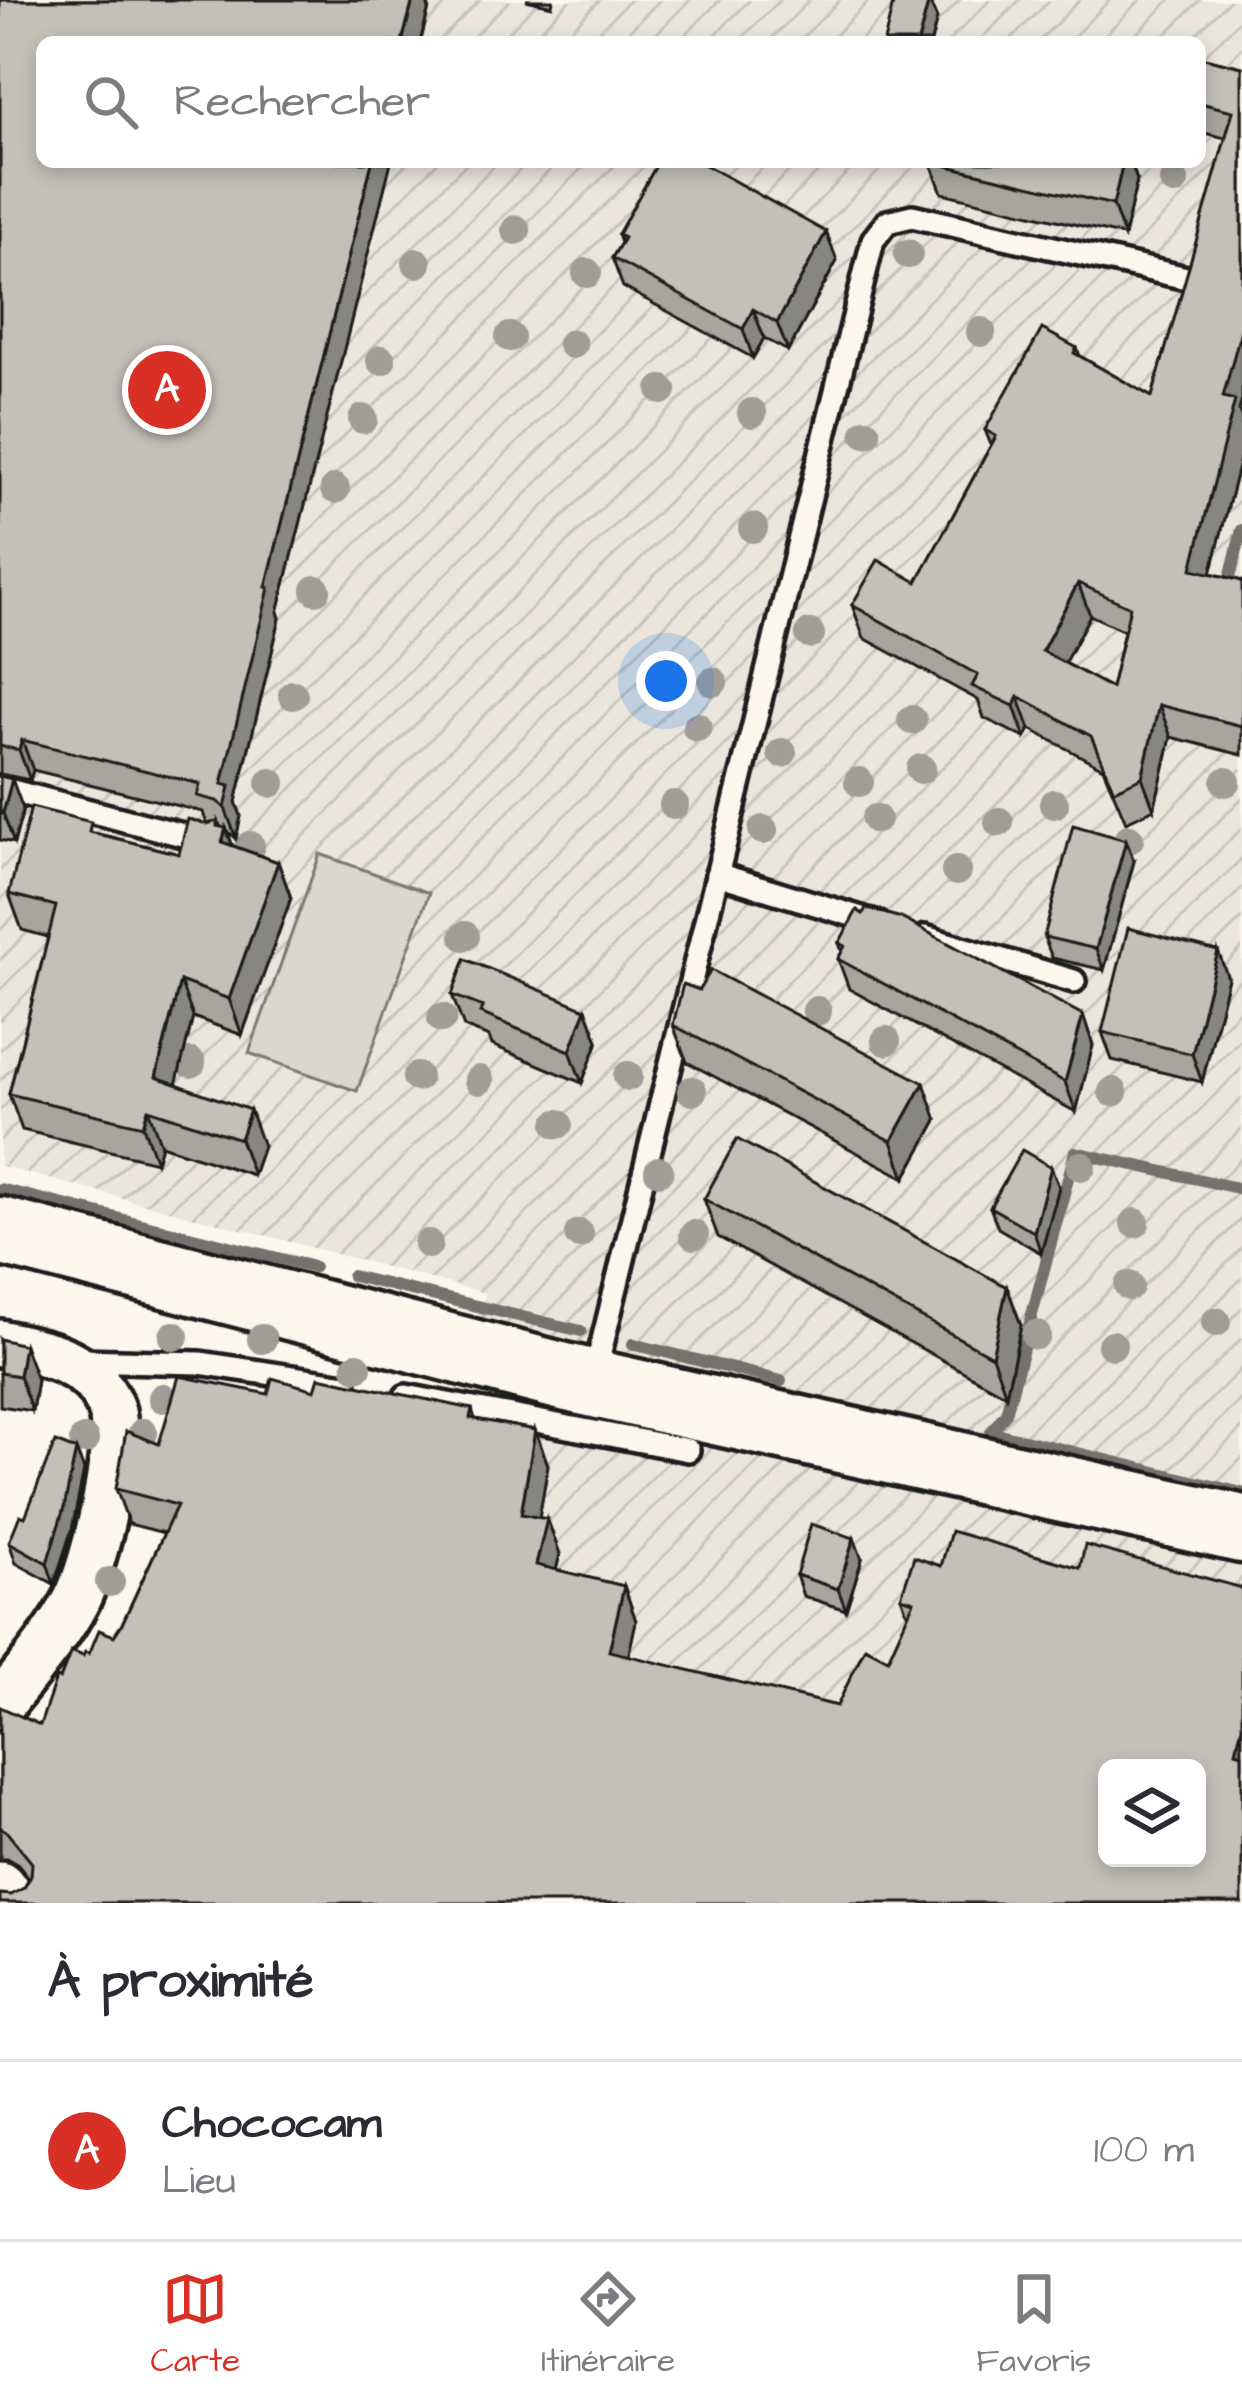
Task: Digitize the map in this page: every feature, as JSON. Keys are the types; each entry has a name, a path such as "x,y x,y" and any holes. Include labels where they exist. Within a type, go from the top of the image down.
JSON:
{"main road":[{"path":"0,1231 593,1382 1242,1529"}],"street":[{"path":"0,1342 66,1360 95,1382 111,1408 114,1442 87,1574 76,1600 0,1706"},
{"path":"0,1885 18,1903"}],"lane":[{"path":"593,1382 873,240 887,221 912,216 1191,279"},
{"path":"0,788 223,845"},
{"path":"717,874 1074,981"},
{"path":"66,1360 200,1363 377,1390 688,1450"}],"shaded area":[{"path":"0,0 1242,0 1242,1668 1201,1759 1098,1759 1098,1858 308,1861 485,1293 0,1166"},
{"path":"320,854 429,893 357,1091 249,1053"}],"building":[{"path":"0,0 413,0 404,36 36,36 36,168 371,168 266,587 222,784 230,786 225,808 197,796 200,784 22,740 19,750 0,746"},
{"path":"894,0 929,0 920,36 885,36"},
{"path":"1206,58 1242,67 1242,326 1223,397 1235,400 1192,569 1242,581 1242,726 1159,705 1142,777 1114,790 1091,736 1018,696 1014,706 972,686 978,675 852,605 878,560 917,582 996,436 985,430 1042,329 1152,397 1233,111 1206,104","holes":["1078,583 1130,607 1111,688 1042,651"]},
{"path":"655,168 711,168 826,232 777,323 753,309 743,329 612,258 624,238 618,234"},
{"path":"956,168 1122,168 1113,205"},
{"path":"0,776 12,779 3,813 0,812"},
{"path":"31,807 91,822 89,832 179,854 188,819 207,824 218,821 217,826 226,828 222,842 278,862 229,999 180,981 156,1077 250,1110 240,1139 148,1109 143,1126 9,1094 56,906 9,894"},
{"path":"1073,825 1126,840 1096,949 1044,937"},
{"path":"866,908 901,918 1083,1015 1065,1082 838,959 845,946 839,943 857,910 863,914"},
{"path":"1128,928 1218,951 1192,1054 1102,1032"},
{"path":"465,959 586,1009 570,1051 480,1013 483,1007 452,995"},
{"path":"711,970 924,1083 892,1141 673,1025 683,984 699,990"},
{"path":"737,1139 1007,1287 992,1356 704,1199"},
{"path":"1022,1150 1051,1167 1034,1232 990,1207"},
{"path":"0,1339 24,1345 19,1376 0,1373"},
{"path":"179,1376 268,1394 272,1378 315,1390 319,1377 472,1409 470,1418 535,1430 521,1514 547,1519 536,1565 624,1586 609,1651 837,1706 865,1647 888,1659 914,1601 901,1597 914,1557 941,1566 951,1531 1080,1568 1085,1545 1242,1588 1242,1726 1236,1751 1242,1753 1242,1903 0,1903 0,1894 11,1895 24,1888 32,1863 0,1827 0,1707 40,1725 71,1651 89,1654 99,1630 114,1636 122,1624 177,1505 116,1489 126,1431 159,1444"},
{"path":"55,1442 76,1450 47,1563 9,1542 20,1515 25,1517"},
{"path":"811,1524 854,1538 838,1589 796,1575"}],"waterway":[{"path":"1242,530 1223,606 1242,609"},
{"path":"1242,1189 1075,1152 1006,1413 991,1432 1242,1493"},
{"path":"0,1189 314,1267"},
{"path":"352,1276 581,1331"},
{"path":"633,1344 781,1381"}],"place":[{"name":"Chococam","path":"167,390"}]}
